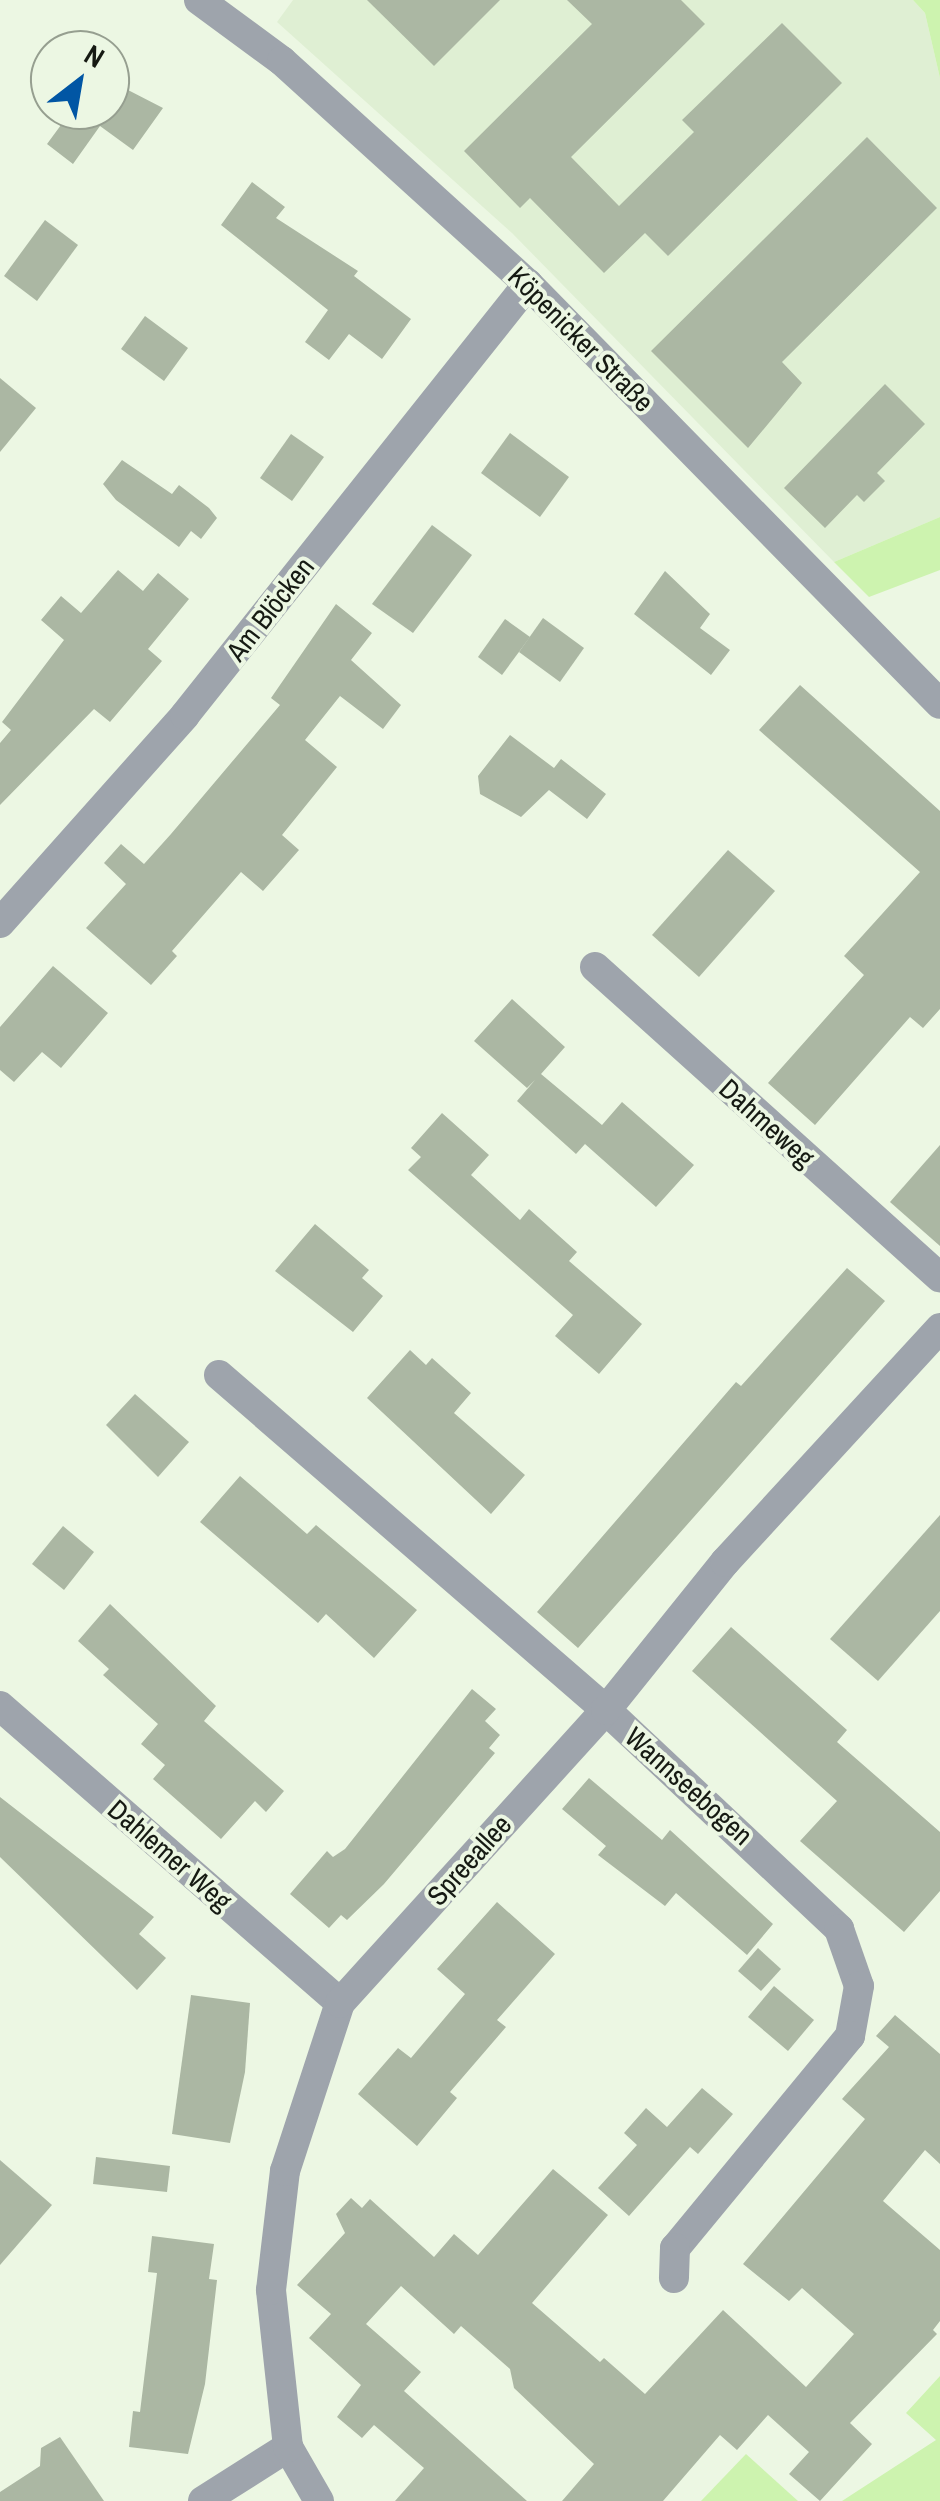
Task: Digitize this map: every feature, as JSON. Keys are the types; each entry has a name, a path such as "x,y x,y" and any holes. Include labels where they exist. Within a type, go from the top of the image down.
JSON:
{"street":[{"name":"Köpenicker Straße","path":"199,0 282,61 528,284 940,704"},
{"name":"Am Blöcken","path":"0,923 185,716 528,284"},
{"name":"Dahmeweg","path":"594,967 940,1278"},
{"name":"Spreeallee","path":"320,2501 288,2447 273,2343 274,2224 301,2115 340,2003 606,1710 725,1562 940,1328"},
{"name":"Wannseebogen","path":"219,1375 606,1710 828,1917 852,1956 859,1986 856,2020 841,2052 675,2248 674,2278"},
{"name":"Dahlemer Weg","path":"0,1706 340,2003"},
{"path":"203,2501 288,2447"}],"shaded area":[{"path":"293,0 913,0 925,13 940,78 940,517 834,562 512,233 277,22"}],"green space":[{"path":"913,0 940,0 940,78 925,13"},
{"path":"940,517 940,570 869,597 834,562"},
{"path":"940,2376 940,2501 842,2501 936,2440 906,2413"},
{"path":"746,2454 798,2501 701,2501"}],"building":[{"path":"367,0 500,0 434,66"},
{"path":"567,0 681,0 705,24 571,157 619,206 694,132 682,120 782,23 842,83 668,256 645,233 604,273 530,198 520,208 464,151 592,24"},
{"path":"130,91 163,108 133,150 106,130 130,130"},
{"path":"57,130 97,130 73,164 47,144"},
{"path":"867,137 937,208 782,362 802,383 748,448 651,351"},
{"path":"252,182 285,207 276,218 358,271 354,276 411,319 382,359 349,334 329,360 305,342 328,310 221,225"},
{"path":"45,220 78,245 37,301 4,276"},
{"path":"145,316 188,348 164,381 121,349"},
{"path":"0,378 36,408 0,452"},
{"path":"885,384 925,424 877,473 885,481 864,502 857,495 825,528 784,488"},
{"path":"510,433 569,477 540,517 481,473"},
{"path":"291,434 324,457 292,501 260,478"},
{"path":"122,460 172,494 179,485 209,508 217,518 201,539 191,531 179,547 116,500 103,484"},
{"path":"432,525 472,555 413,633 372,604"},
{"path":"118,570 143,591 158,573 189,599 148,649 162,661 110,722 94,709 0,805 0,743 11,730 2,722 64,640 41,620 61,596 81,613"},
{"path":"665,571 710,614 700,628 730,650 711,675 634,614"},
{"path":"336,604 372,633 351,660 401,705 383,729 340,696 305,740 337,767 282,835 299,850 263,891 241,872 172,951 177,956 151,985 86,928 126,884 104,863 121,844 144,864 171,834 280,705 271,698"},
{"path":"543,618 584,648 560,682 519,652"},
{"path":"505,619 530,637 502,675 478,657"},
{"path":"800,685 940,811 940,1009 923,1028 910,1017 815,1125 768,1083 864,975 844,956 920,872 759,730"},
{"path":"510,735 554,768 561,759 606,794 587,819 549,790 521,817 480,794 478,776"},
{"path":"728,850 775,891 699,977 652,935"},
{"path":"53,966 108,1013 61,1068 42,1052 14,1082 0,1070 0,1027"},
{"path":"512,999 565,1047 541,1074 602,1125 622,1102 694,1165 656,1207 585,1144 576,1154 517,1101 535,1080 527,1088 474,1041"},
{"path":"442,1113 489,1155 471,1175 520,1220 529,1209 577,1252 569,1261 642,1324 599,1374 555,1336 573,1315 408,1170 421,1157 411,1148"},
{"path":"940,1145 940,1246 890,1202"},
{"path":"315,1224 369,1270 362,1278 383,1296 353,1332 275,1271"},
{"path":"847,1268 885,1301 578,1648 537,1612 736,1382 741,1386"},
{"path":"410,1350 426,1365 432,1358 471,1393 454,1413 525,1475 491,1514 367,1398"},
{"path":"135,1394 189,1442 158,1477 106,1425"},
{"path":"240,1476 307,1534 316,1525 417,1610 374,1658 326,1614 318,1623 200,1522"},
{"path":"940,1515 940,1611 878,1681 830,1639"},
{"path":"63,1526 94,1552 64,1590 32,1564"},
{"path":"110,1604 216,1706 204,1721 284,1791 266,1812 255,1801 221,1839 153,1779 165,1765 141,1744 158,1724 103,1675 109,1669 78,1641"},
{"path":"731,1627 847,1730 837,1742 940,1832 940,1891 904,1932 800,1841 837,1801 692,1671"},
{"path":"472,1689 496,1709 485,1721 500,1735 489,1748 495,1753 384,1884 347,1920 341,1915 329,1928 290,1894 327,1851 333,1857 345,1849"},
{"path":"589,1778 662,1840 670,1830 773,1924 747,1955 676,1893 665,1906 598,1855 606,1846 562,1809"},
{"path":"0,1797 154,1917 139,1934 166,1958 137,1990 0,1857"},
{"path":"497,1902 555,1954 497,2020 506,2027 450,2092 457,2098 417,2146 358,2094 398,2048 411,2058 465,1994 437,1969"},
{"path":"758,1948 781,1969 761,1991 738,1971"},
{"path":"774,1986 814,2020 788,2051 748,2017"},
{"path":"191,1995 250,2003 245,2072 230,2143 172,2134"},
{"path":"895,2015 940,2054 940,2164 925,2150 883,2201 940,2250 940,2321 933,2330 937,2334 850,2423 872,2444 820,2501 789,2474 809,2452 768,2415 737,2450 720,2435 663,2501 562,2501 594,2464 514,2388 510,2369 461,2326 454,2334 401,2286 366,2324 421,2372 404,2391 527,2501 395,2501 424,2468 374,2425 362,2438 337,2417 361,2385 309,2338 331,2314 297,2285 345,2233 336,2214 351,2198 362,2208 370,2199 434,2257 454,2234 478,2255 553,2169 608,2215 532,2303 600,2362 604,2358 645,2394 723,2310 806,2387 854,2334 802,2288 789,2301 743,2264 865,2119 842,2099 889,2047 876,2036"},
{"path":"702,2088 733,2114 698,2154 690,2147 629,2216 598,2188 637,2145 624,2133 646,2108 667,2127"},
{"path":"96,2157 170,2166 167,2192 93,2184"},
{"path":"0,2160 52,2205 0,2265"},
{"path":"152,2236 214,2244 209,2279 217,2280 205,2384 188,2454 129,2447 133,2411 140,2412 157,2273 148,2272"},
{"path":"60,2437 104,2501 0,2501 0,2492 40,2466 41,2448"}]}
